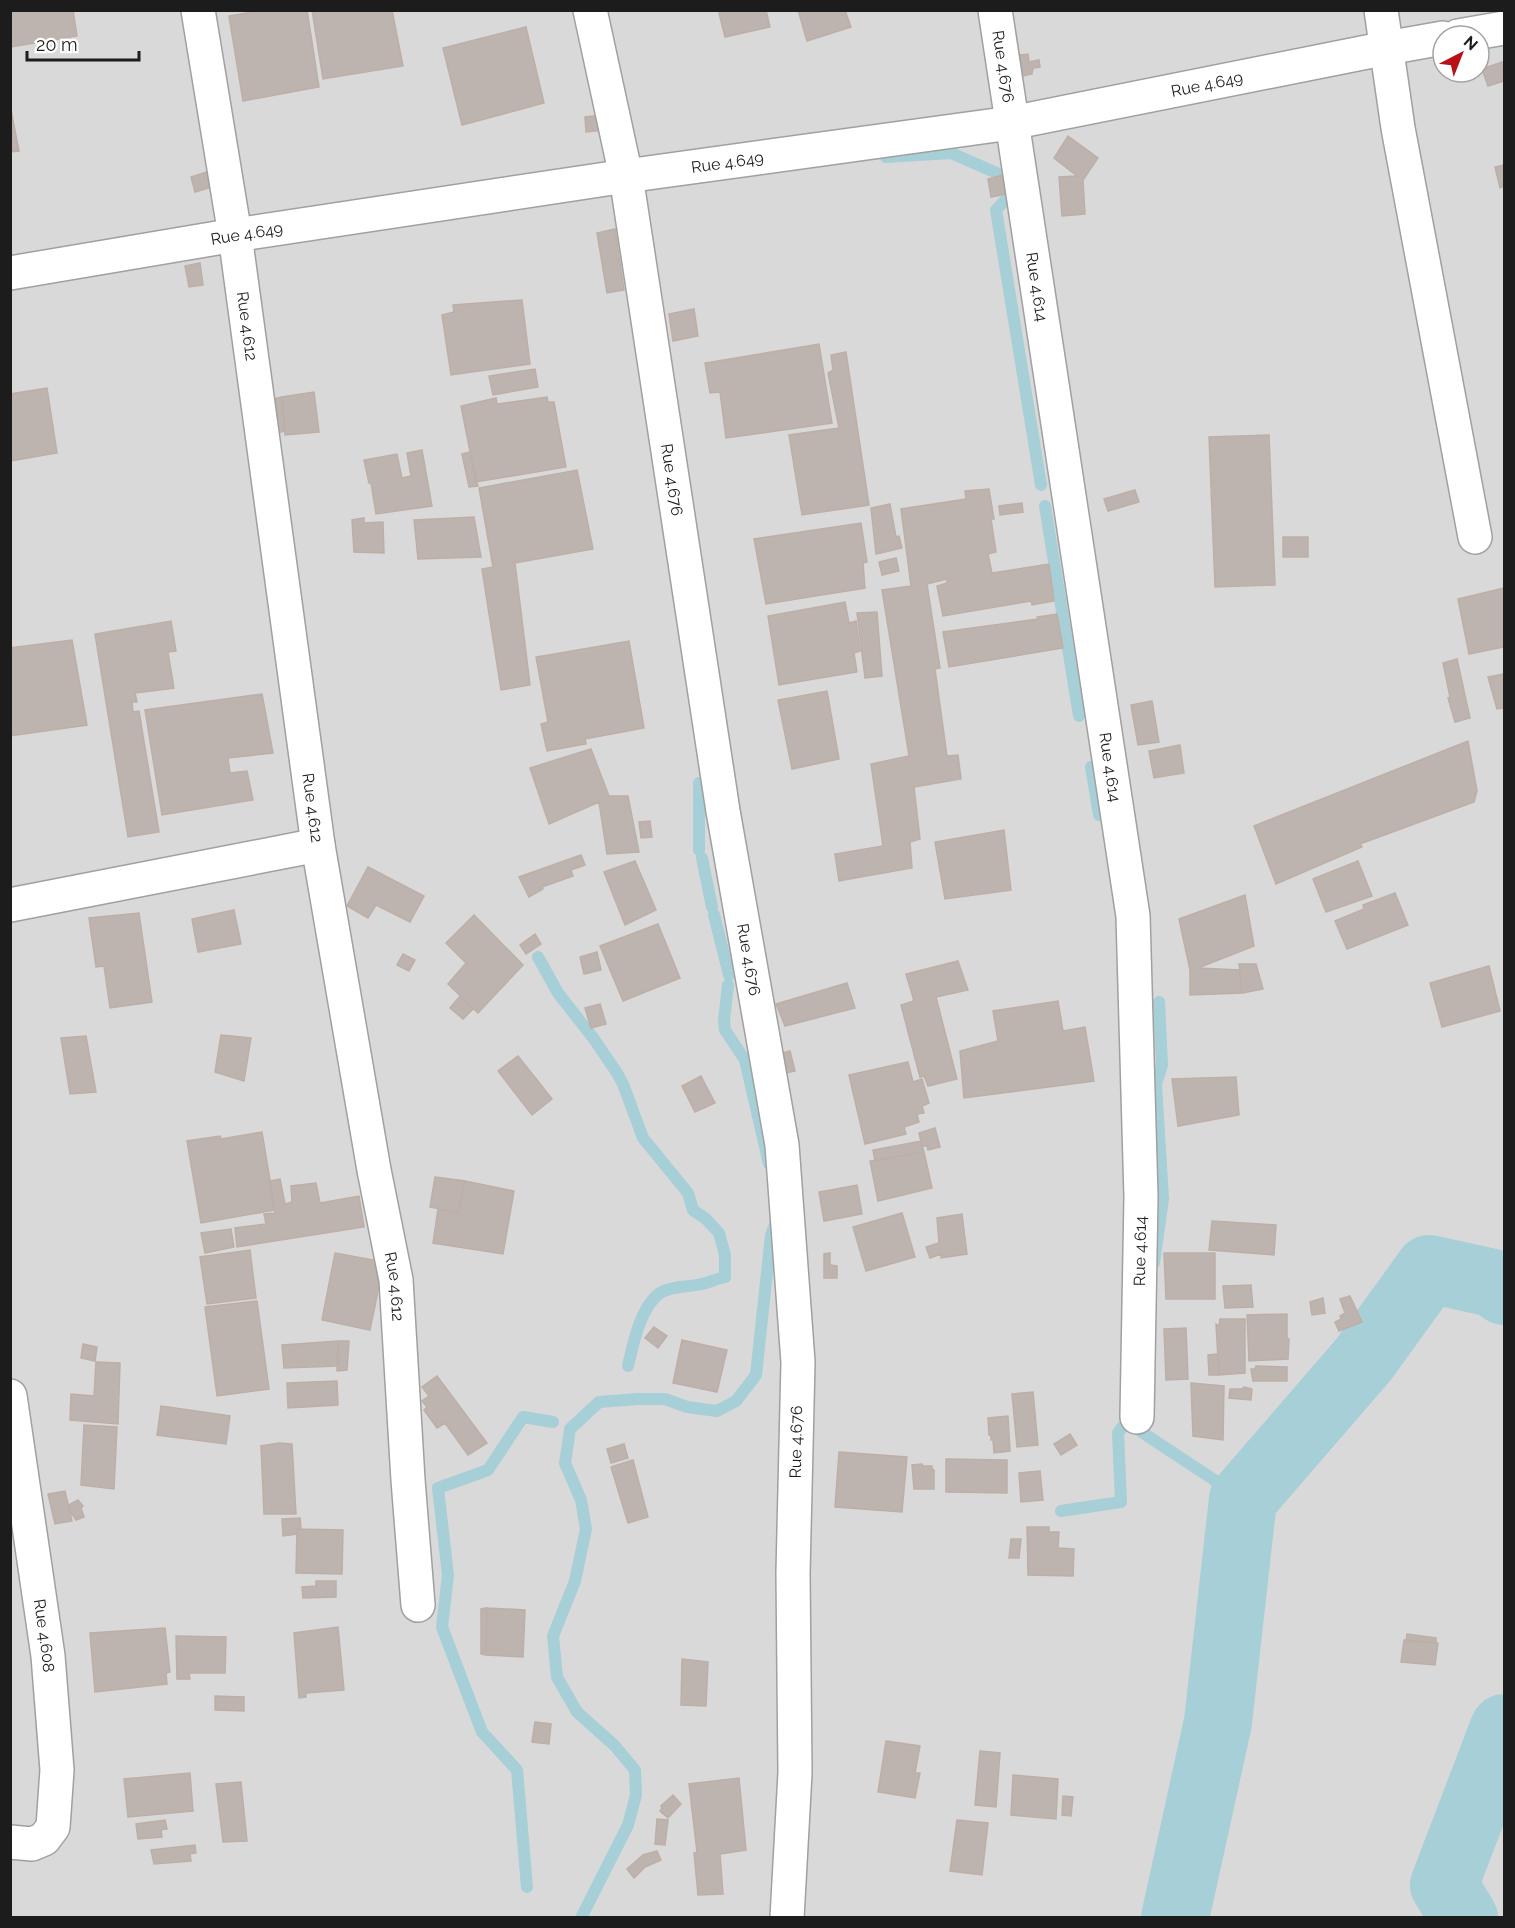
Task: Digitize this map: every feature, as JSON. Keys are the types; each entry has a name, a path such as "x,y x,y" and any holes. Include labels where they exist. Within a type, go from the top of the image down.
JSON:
{"street":[{"name":"Rue 4.612","path":"198,10 235,235 318,845 374,1170 396,1280 418,1605"},
{"name":"Rue 4.676","path":"590,10 626,176 723,811 782,1145 798,1362 793,1573 795,1773 787,1917"},
{"name":"Rue 4.676","path":"995,10 1011,123"},
{"path":"1381,10 1398,128 1475,537"},
{"name":"Rue 4.649","path":"10,273 235,235 626,176 1011,123 1431,41"},
{"name":"Rue 4.614","path":"1011,123 1133,916 1140,1197 1137,1417"},
{"path":"10,905 318,845"},
{"name":"Rue 4.608","path":"10,1396 48,1656 57,1770 53,1827 44,1839 32,1844 10,1842"}],"shaded area":[{"path":"11,11 1504,11 1504,1917 11,1917"}],"building":[{"path":"10,10 73,10 77,36 10,47"},
{"path":"264,10 307,10 319,87 243,101 229,16"},
{"path":"312,10 392,10 403,66 323,79"},
{"path":"731,10 766,10 770,27 725,37 719,13"},
{"path":"798,10 845,10 851,27 807,41"},
{"path":"526,27 544,103 462,125 443,48"},
{"path":"1028,54 1029,62 1039,60 1040,67 1033,68 1032,74 1014,78 1013,56"},
{"path":"1502,62 1504,81 1488,86 1487,84 1491,84 1491,66"},
{"path":"10,105 19,151 10,152"},
{"path":"602,115 603,130 586,132 585,117"},
{"path":"1068,136 1098,158 1083,180 1085,214 1062,216 1059,177 1077,176 1054,158"},
{"path":"1504,165 1504,186 1500,188 1495,167"},
{"path":"207,172 212,187 195,192 191,177"},
{"path":"1003,175 1006,194 991,197 988,179"},
{"path":"615,229 624,290 607,293 597,233"},
{"path":"200,263 203,285 189,287 185,266"},
{"path":"522,300 530,364 451,375 442,315 454,312 453,305"},
{"path":"694,309 698,336 673,341 669,314"},
{"path":"819,344 832,423 726,438 720,392 710,393 705,363"},
{"path":"846,352 869,505 802,515 789,435 839,428 828,373 833,370 831,355"},
{"path":"535,369 538,387 493,395 489,376"},
{"path":"47,388 57,453 10,461 10,394"},
{"path":"314,392 319,432 285,435 282,397"},
{"path":"282,397 285,431 277,433 273,399"},
{"path":"547,397 548,402 554,402 566,467 476,482 461,406 496,398 497,404"},
{"path":"1269,435 1275,585 1215,587 1209,437"},
{"path":"422,450 432,506 376,514 371,483 369,483 364,460 397,454 402,478 411,476 407,453"},
{"path":"470,452 478,486 469,487 462,454"},
{"path":"577,470 593,549 515,563 530,685 501,690 482,569 493,567 479,488"},
{"path":"989,489 996,552 988,554 992,573 1049,564 1054,601 1032,605 1031,601 943,616 937,586 947,583 947,579 927,584 940,668 935,669 947,756 958,755 961,779 914,787 920,839 910,842 912,868 839,881 835,854 883,846 871,764 909,756 882,590 911,586 901,509 966,499 965,491"},
{"path":"1135,490 1139,502 1108,511 1104,499"},
{"path":"1022,503 1023,512 1000,515 999,506"},
{"path":"890,504 896,537 899,536 902,548 876,554 871,508"},
{"path":"474,517 481,557 418,559 414,520"},
{"path":"364,518 364,523 383,522 384,553 354,552 352,520"},
{"path":"861,523 867,562 863,563 865,588 766,604 754,539"},
{"path":"1283,537 1308,537 1308,557 1283,557"},
{"path":"896,558 899,571 882,575 879,562"},
{"path":"1504,588 1504,647 1469,654 1458,599"},
{"path":"845,602 849,623 856,621 860,651 854,653 857,672 779,685 768,616"},
{"path":"877,612 882,676 865,678 857,613"},
{"path":"1057,614 1063,648 949,667 943,632 1038,619 1037,617"},
{"path":"171,621 176,651 168,652 174,688 135,693 137,702 132,702 133,712 139,711 159,832 128,837 95,634"},
{"path":"72,640 87,725 10,736 10,648"},
{"path":"629,641 644,728 585,739 586,744 547,751 541,724 548,722 536,657"},
{"path":"1457,659 1470,718 1455,722 1448,698 1450,697 1443,663"},
{"path":"1504,674 1504,708 1497,709 1488,677"},
{"path":"827,691 839,759 792,769 778,700"},
{"path":"262,694 273,753 228,758 230,773 247,771 253,800 162,815 145,710"},
{"path":"1152,701 1159,742 1138,745 1131,705"},
{"path":"1468,741 1477,791 1474,802 1360,844 1362,847 1276,884 1254,826"},
{"path":"1180,745 1184,773 1154,778 1149,751"},
{"path":"591,749 609,796 628,796 639,852 607,854 599,802 549,824 530,768"},
{"path":"650,821 652,837 641,838 639,822"},
{"path":"1004,830 1011,890 945,899 935,842"},
{"path":"581,855 585,865 571,870 573,876 542,887 543,889 529,897 519,877"},
{"path":"635,861 656,910 625,925 604,872"},
{"path":"1358,861 1372,896 1326,912 1313,879"},
{"path":"368,867 424,896 410,922 376,905 368,918 347,906"},
{"path":"1395,893 1408,925 1347,949 1335,921 1364,909 1363,905"},
{"path":"1245,895 1254,946 1198,968 1239,970 1242,993 1190,995 1190,970 1179,919"},
{"path":"234,910 241,944 198,952 192,919"},
{"path":"139,913 152,1002 110,1008 104,966 96,967 89,918"},
{"path":"474,915 523,965 478,1013 448,984 466,963 446,943"},
{"path":"658,924 680,978 623,1001 600,946"},
{"path":"535,934 541,944 526,954 520,945"},
{"path":"597,952 601,970 584,974 580,957"},
{"path":"403,954 415,960 409,971 397,965"},
{"path":"958,961 968,990 936,997 957,1079 928,1086 924,1076 920,1077 901,1005 914,1001 906,974"},
{"path":"1239,964 1256,964 1263,989 1242,993"},
{"path":"1489,966 1500,1011 1442,1027 1430,983"},
{"path":"847,983 855,1008 785,1026 776,1004"},
{"path":"460,996 473,1009 463,1019 450,1008"},
{"path":"1058,1001 1063,1031 1085,1027 1094,1081 964,1098 960,1051 998,1041 993,1011"},
{"path":"600,1004 606,1024 591,1028 585,1008"},
{"path":"221,1035 251,1038 244,1081 215,1072"},
{"path":"86,1036 96,1092 70,1094 61,1038"},
{"path":"790,1051 795,1071 781,1074 776,1055"},
{"path":"518,1056 552,1099 532,1115 498,1071"},
{"path":"908,1062 913,1082 922,1079 929,1103 922,1106 924,1113 917,1114 919,1122 904,1127 906,1134 865,1144 849,1075"},
{"path":"701,1076 715,1103 695,1112 682,1086"},
{"path":"1236,1077 1239,1115 1178,1126 1172,1079"},
{"path":"935,1128 940,1147 928,1150 927,1146 922,1146 919,1133"},
{"path":"262,1132 275,1210 201,1223 187,1141 220,1136 221,1139"},
{"path":"921,1141 924,1152 875,1161 873,1150"},
{"path":"924,1152 932,1188 878,1201 870,1161"},
{"path":"435,1177 465,1181 458,1213 430,1207"},
{"path":"280,1179 285,1204 292,1202 291,1186 316,1183 320,1203 359,1196 364,1227 237,1247 235,1228 266,1224 264,1214 275,1213 269,1181"},
{"path":"465,1181 514,1191 503,1254 433,1243 438,1209 458,1213"},
{"path":"857,1185 862,1214 824,1221 819,1192"},
{"path":"902,1213 915,1257 866,1271 853,1227"},
{"path":"962,1214 967,1254 941,1258 941,1254 930,1258 926,1247 939,1243 937,1218"},
{"path":"1212,1221 1276,1225 1274,1255 1209,1250"},
{"path":"231,1229 234,1247 205,1253 201,1233"},
{"path":"250,1250 256,1298 207,1304 200,1257"},
{"path":"335,1253 384,1262 370,1330 322,1320"},
{"path":"830,1253 830,1265 837,1266 837,1278 824,1278 824,1254"},
{"path":"1164,1253 1215,1253 1215,1299 1166,1299"},
{"path":"1251,1285 1253,1307 1225,1308 1223,1286"},
{"path":"1350,1296 1362,1322 1339,1331 1335,1322 1345,1313 1340,1299"},
{"path":"1323,1298 1325,1313 1312,1315 1310,1302"},
{"path":"257,1301 269,1389 217,1396 205,1307"},
{"path":"1287,1314 1288,1359 1249,1361 1247,1315"},
{"path":"1220,1319 1245,1319 1245,1373 1219,1375 1216,1324 1219,1326"},
{"path":"654,1327 667,1336 658,1348 645,1338"},
{"path":"1186,1328 1188,1379 1166,1380 1164,1329"},
{"path":"682,1340 727,1350 717,1392 673,1383"},
{"path":"338,1341 338,1366 284,1368 282,1345"},
{"path":"338,1341 349,1341 347,1370 337,1371"},
{"path":"83,1344 97,1347 95,1361 81,1358"},
{"path":"1218,1354 1219,1375 1209,1375 1208,1355"},
{"path":"96,1362 120,1363 118,1424 70,1420 71,1394 94,1396"},
{"path":"1256,1366 1287,1367 1287,1381 1253,1381 1251,1369 1255,1369"},
{"path":"437,1376 487,1443 468,1455 445,1423 437,1428 424,1410 427,1407 422,1401 429,1396 422,1387"},
{"path":"337,1381 338,1405 288,1408 287,1383"},
{"path":"1191,1383 1224,1386 1223,1440 1193,1436"},
{"path":"1244,1387 1252,1389 1251,1400 1229,1398 1230,1389"},
{"path":"1033,1392 1038,1445 1017,1447 1012,1394"},
{"path":"161,1406 230,1416 226,1444 157,1435"},
{"path":"1008,1416 1010,1451 994,1453 993,1440 989,1435 988,1418"},
{"path":"84,1425 117,1427 114,1489 81,1485"},
{"path":"1070,1434 1077,1445 1061,1455 1054,1444"},
{"path":"279,1443 292,1444 296,1514 264,1514 261,1446"},
{"path":"624,1444 628,1458 611,1463 607,1449"},
{"path":"839,1452 907,1457 902,1512 835,1507"},
{"path":"946,1459 1007,1460 1007,1493 946,1492"},
{"path":"633,1460 648,1517 628,1523 611,1467"},
{"path":"912,1465 932,1466 934,1470 934,1489 914,1489"},
{"path":"1040,1471 1043,1500 1021,1502 1019,1473"},
{"path":"65,1491 72,1521 55,1524 48,1494"},
{"path":"78,1500 83,1506 81,1508 84,1517 76,1520 69,1505"},
{"path":"300,1518 301,1529 297,1529 297,1534 283,1536 282,1519"},
{"path":"1027,1527 1049,1527 1049,1532 1059,1532 1058,1548 1074,1549 1073,1576 1028,1575"},
{"path":"297,1529 343,1530 342,1574 296,1573"},
{"path":"1011,1539 1021,1539 1019,1558 1009,1558"},
{"path":"316,1581 336,1581 336,1597 303,1598 302,1587 316,1586"},
{"path":"487,1608 486,1655 481,1654 481,1609"},
{"path":"487,1608 525,1610 523,1657 486,1655"},
{"path":"338,1627 344,1690 306,1693 306,1697 299,1698 294,1633"},
{"path":"165,1628 170,1672 166,1673 167,1684 95,1692 90,1633"},
{"path":"1407,1634 1436,1638 1436,1643 1406,1641"},
{"path":"176,1636 226,1637 225,1673 189,1673 190,1679 177,1679"},
{"path":"1404,1640 1438,1643 1435,1665 1401,1662"},
{"path":"682,1659 708,1662 706,1706 681,1705"},
{"path":"215,1696 244,1697 244,1711 215,1710"},
{"path":"535,1722 551,1724 549,1744 532,1742"},
{"path":"886,1741 920,1746 915,1773 920,1773 915,1798 878,1792"},
{"path":"980,1751 1000,1753 996,1807 975,1805"},
{"path":"190,1773 193,1811 128,1817 124,1779"},
{"path":"1013,1775 1058,1779 1056,1819 1011,1815"},
{"path":"739,1778 746,1850 720,1854 723,1894 698,1895 694,1853 697,1852 689,1784"},
{"path":"241,1782 247,1841 223,1842 216,1784"},
{"path":"673,1795 681,1804 668,1818 660,1811 661,1806"},
{"path":"1063,1796 1073,1797 1071,1816 1062,1815"},
{"path":"657,1819 668,1820 665,1845 655,1844"},
{"path":"165,1820 167,1829 161,1830 162,1837 138,1839 136,1824"},
{"path":"957,1820 988,1823 982,1875 950,1871"},
{"path":"195,1845 196,1853 190,1854 191,1861 154,1864 151,1850"},
{"path":"657,1851 661,1860 645,1867 634,1878 627,1869 643,1855"}],"waterway":[{"path":"886,157 951,153 999,174 1006,183 1009,196 996,210 1041,485"},
{"path":"1045,506 1079,716"},
{"path":"1091,767 1099,815"},
{"path":"699,783 699,850"},
{"path":"702,858 712,907"},
{"path":"714,915 729,975"},
{"path":"538,957 558,993 617,1073 643,1138 688,1193 693,1210 706,1219 719,1233 725,1255 725,1277 702,1284 669,1289 653,1299 638,1327 628,1366"},
{"path":"728,985 725,1030 745,1060 769,1164"},
{"path":"1154,1263 1163,1199 1156,1084 1162,1065 1159,1002"},
{"path":"581,1918 628,1825 636,1795 635,1770 614,1745 577,1712 557,1677 553,1636 575,1581 586,1529 581,1500 565,1463 570,1429 599,1402 665,1399 687,1407 717,1411 736,1401 756,1375 771,1235 777,1220"},
{"path":"1175,1918 1218,1722 1243,1499 1364,1359 1429,1269 1493,1283 1504,1291"},
{"path":"527,1887 517,1770 482,1732 442,1627 448,1575 438,1488 488,1470 523,1417 553,1422"},
{"path":"1061,1511 1121,1502 1118,1433 1123,1426 1131,1425 1243,1499"},
{"path":"1464,1918 1444,1885 1504,1728"}]}
